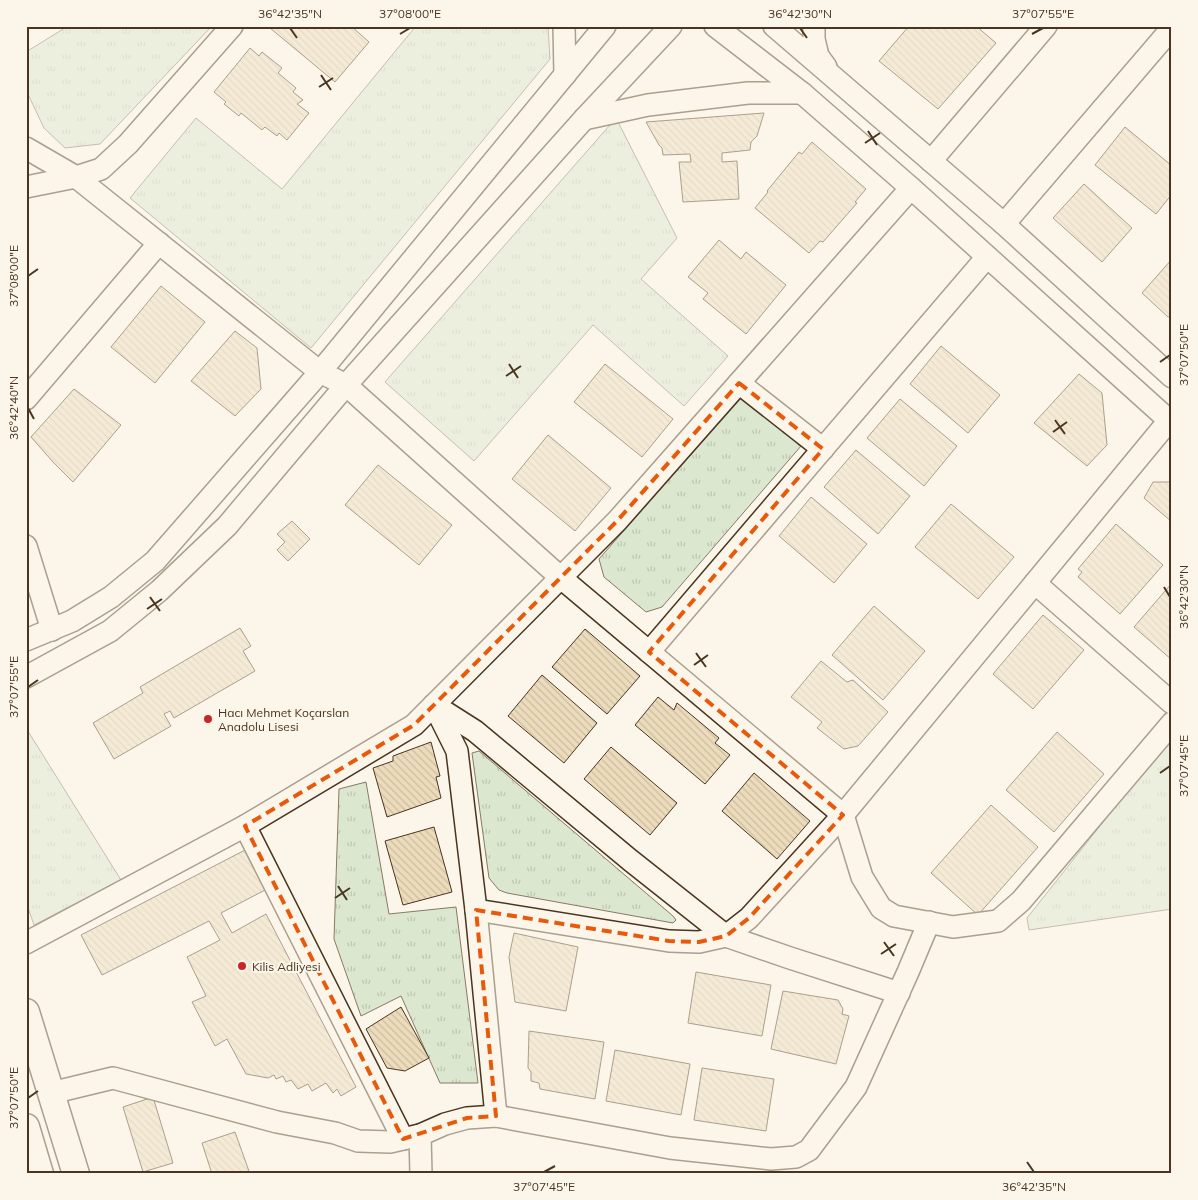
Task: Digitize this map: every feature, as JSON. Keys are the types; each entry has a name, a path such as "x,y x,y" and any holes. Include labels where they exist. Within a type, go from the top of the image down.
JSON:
{"main road":[{"path":"26,1012 76,1174"},
{"path":"26,1127 40,1174"}],"street":[{"path":"26,187 76,177 101,169 128,144 232,26"},
{"path":"564,26 565,75"},
{"path":"26,640 72,621 111,597 155,561 320,372 605,26"},
{"path":"26,677 110,632 159,591 227,526 346,385 584,118 671,26"},
{"path":"476,910 669,940 699,942 726,936 749,918 843,815 1171,420 802,93 715,26"},
{"path":"774,26 932,160 1172,377"},
{"path":"814,26 814,39 818,56 835,79"},
{"path":"932,160 1046,26"},
{"path":"1004,224 1165,30"},
{"path":"584,118 648,105 738,94 802,93"},
{"path":"26,148 76,177 320,372 346,385 560,578 843,815 862,877 881,908 894,916 953,927 998,921 1021,901 1172,723"},
{"path":"26,942 245,826 414,725 617,521 911,188"},
{"path":"26,399 158,243"},
{"path":"649,652 987,256"},
{"path":"739,383 823,449"},
{"path":"26,546 52,630"},
{"path":"1035,583 1172,703"},
{"path":"434,705 457,751 476,910 496,1116"},
{"path":"434,705 475,731 630,860 726,936 899,993"},
{"path":"245,826 411,1137 421,1174"},
{"path":"51,1093 113,1078 277,1122 335,1133 358,1141 390,1142 467,1118 496,1116 670,1148 771,1158 796,1157 809,1150 856,1087 899,993 928,922"}],"highlighted area":[{"path":"739,383 823,449 649,652 843,815 749,918 726,936 699,942 669,941 476,910 496,1116 467,1118 403,1139 245,826 414,725 617,521"}],"green space":[{"path":"68,26 212,26 100,144 65,148 44,128 26,90 26,52"},
{"path":"416,26 548,26 550,59 311,348 130,198 196,118 282,189"},
{"path":"616,118 677,238 641,279 728,356 684,406 593,325 474,461 385,382"},
{"path":"742,396 801,446 662,607 646,612 604,577 599,559"},
{"path":"26,728 121,880 34,925 26,902"},
{"path":"1172,738 1172,909 1029,930 1027,918 1169,739"},
{"path":"479,751 676,920 673,923 499,890 489,878 472,753"},
{"path":"366,782 389,914 456,907 478,1083 440,1083 401,996 361,1016 334,939 339,789"}],"building":[{"path":"272,26 351,26 369,42 335,82 270,28"},
{"path":"909,26 976,26 996,43 938,109 879,61"},
{"path":"250,48 259,56 262,52 282,68 278,73 296,88 293,92 303,100 297,104 309,113 287,140 279,133 277,136 265,127 262,130 241,113 239,116 224,104 226,102 214,92"},
{"path":"764,113 757,136 751,142 750,150 722,153 722,162 737,161 739,199 683,202 679,162 691,162 690,154 663,155 662,148 646,122"},
{"path":"1125,127 1172,166 1172,194 1156,214 1095,165"},
{"path":"812,142 866,189 855,202 857,203 823,242 820,241 809,253 755,208 799,152 802,154"},
{"path":"1084,184 1132,228 1102,262 1053,218"},
{"path":"719,240 741,259 746,252 786,285 746,334 703,299 708,293 688,277"},
{"path":"1172,259 1172,316 1168,317 1142,293"},
{"path":"161,286 205,322 155,383 111,347"},
{"path":"235,331 257,348 261,389 235,416 191,381"},
{"path":"941,346 1000,395 968,433 910,384"},
{"path":"605,364 673,419 642,457 574,402"},
{"path":"1079,374 1102,393 1107,445 1087,466 1034,423"},
{"path":"74,389 121,425 73,482 31,437"},
{"path":"900,399 957,446 924,486 867,438"},
{"path":"548,435 611,488 575,531 512,479"},
{"path":"856,450 910,496 878,534 824,487"},
{"path":"378,465 452,525 419,565 345,505"},
{"path":"1153,482 1172,482 1172,522 1144,498"},
{"path":"811,497 867,544 834,583 779,536"},
{"path":"951,504 1014,557 978,599 915,547"},
{"path":"292,521 310,539 288,561 277,550 285,542 277,534"},
{"path":"1116,524 1163,565 1120,614 1078,577 1082,572 1078,569"},
{"path":"1172,583 1172,660 1134,627"},
{"path":"874,606 925,651 883,700 832,655"},
{"path":"1043,615 1084,650 1033,709 993,674"},
{"path":"240,628 251,646 243,651 255,671 174,718 170,711 164,714 171,726 114,759 93,723 143,693 140,687"},
{"path":"585,629 640,676 607,714 552,667"},
{"path":"821,661 847,682 853,680 888,712 858,746 844,749 817,728 822,722 791,697"},
{"path":"542,675 597,723 564,763 508,716"},
{"path":"658,697 674,710 677,703 719,738 715,743 730,755 705,784 635,725"},
{"path":"1057,732 1104,774 1054,832 1006,790"},
{"path":"431,742 440,776 436,777 441,798 387,817 373,768 393,761 393,756"},
{"path":"611,747 677,803 650,835 584,779"},
{"path":"754,773 810,821 777,859 722,811"},
{"path":"991,805 1038,847 978,915 931,873"},
{"path":"434,827 452,892 403,905 385,841"},
{"name":"Kilis Adliyesi","path":"247,849 267,889 221,913 232,933 266,914 356,1087 341,1096 337,1089 333,1093 326,1083 312,1091 308,1084 298,1089 291,1080 286,1082 283,1076 276,1079 274,1075 268,1078 246,1074 227,1039 215,1046 192,1002 206,996 187,957 220,940 209,921 102,975 81,935"},
{"path":"514,933 578,947 566,1011 515,1002 509,957"},
{"path":"696,972 771,985 762,1036 688,1023"},
{"path":"783,991 838,1000 843,1009 842,1014 849,1016 836,1064 771,1049"},
{"path":"401,1007 429,1058 405,1071 387,1068 366,1029"},
{"path":"529,1031 604,1042 595,1099 540,1089 539,1083 531,1081 531,1072 528,1068"},
{"path":"615,1050 690,1064 681,1115 606,1101"},
{"path":"702,1068 774,1079 766,1131 694,1120"},
{"path":"153,1097 173,1163 143,1172 123,1107"},
{"path":"235,1132 250,1174 212,1174 202,1143"}],"place":[{"name":"Hacı Mehmet Koçarslan Anadolu Lisesi","path":"208,719"},
{"name":"Kilis Adliyesi","path":"242,966"}]}
